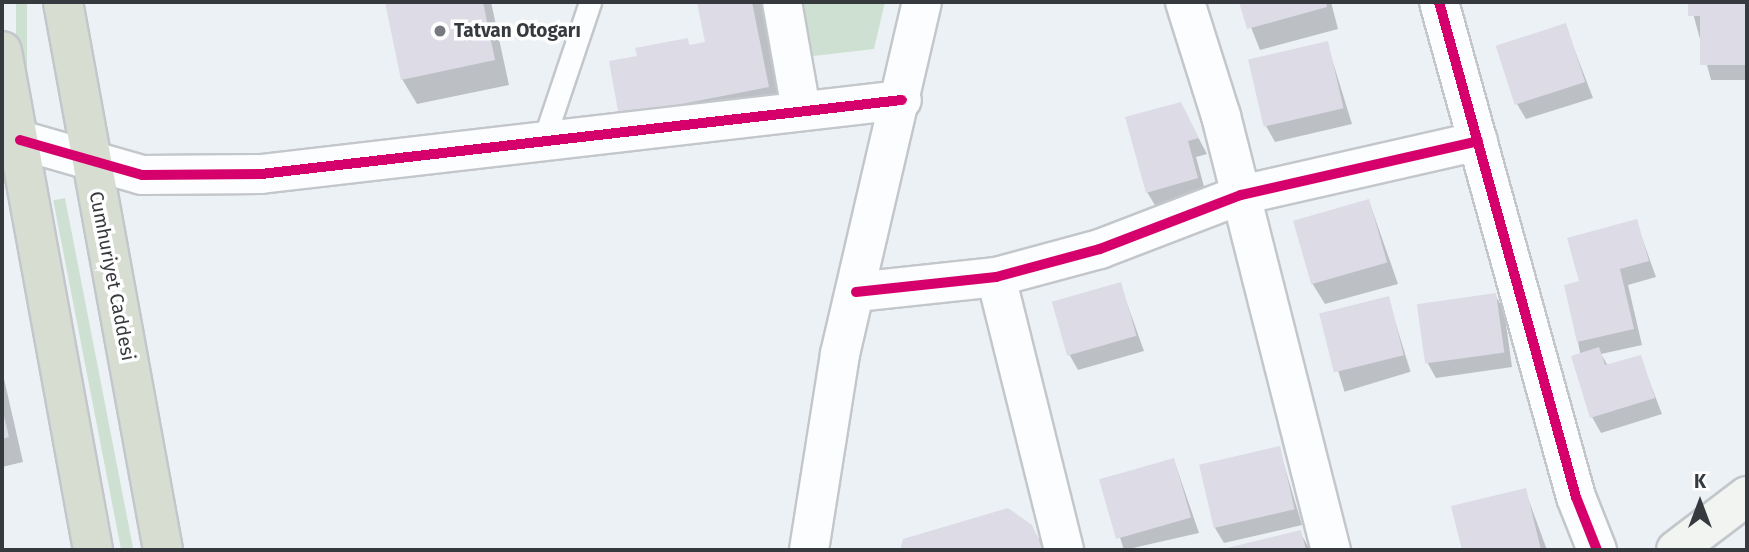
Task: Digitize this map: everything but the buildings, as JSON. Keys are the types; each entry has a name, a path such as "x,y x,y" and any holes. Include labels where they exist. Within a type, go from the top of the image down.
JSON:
{"highway":[{"name":"Cumhuriyet Caddesi","path":"63,2 163,550"},
{"path":"2,51 93,550"}],"street":[{"path":"782,2 800,110"},
{"path":"809,550 856,292 902,100 922,2"},
{"path":"1185,2 1241,195 1331,550"},
{"path":"1439,2 1576,497 1597,550"},
{"path":"20,140 92,164 142,175 261,174 544,139 902,100"},
{"path":"856,292 996,277 1100,249 1241,195 1478,141"},
{"path":"996,277 1064,550"},
{"path":"1676,550 1747,496"}],"lane":[{"path":"544,139 590,2"}],"green space":[{"path":"16,2 27,2 27,80 16,80"},
{"path":"803,2 885,2 874,49 813,56"},
{"path":"65,198 133,549 121,550 53,200"}],"cycle path":[{"path":"1439,2 1576,497 1597,550"},
{"path":"20,140 142,175 261,174 902,100"},
{"path":"856,292 996,277 1100,249 1241,195 1478,141"}],"place":[{"name":"Tatvan Otogarı","path":"440,31"}]}
